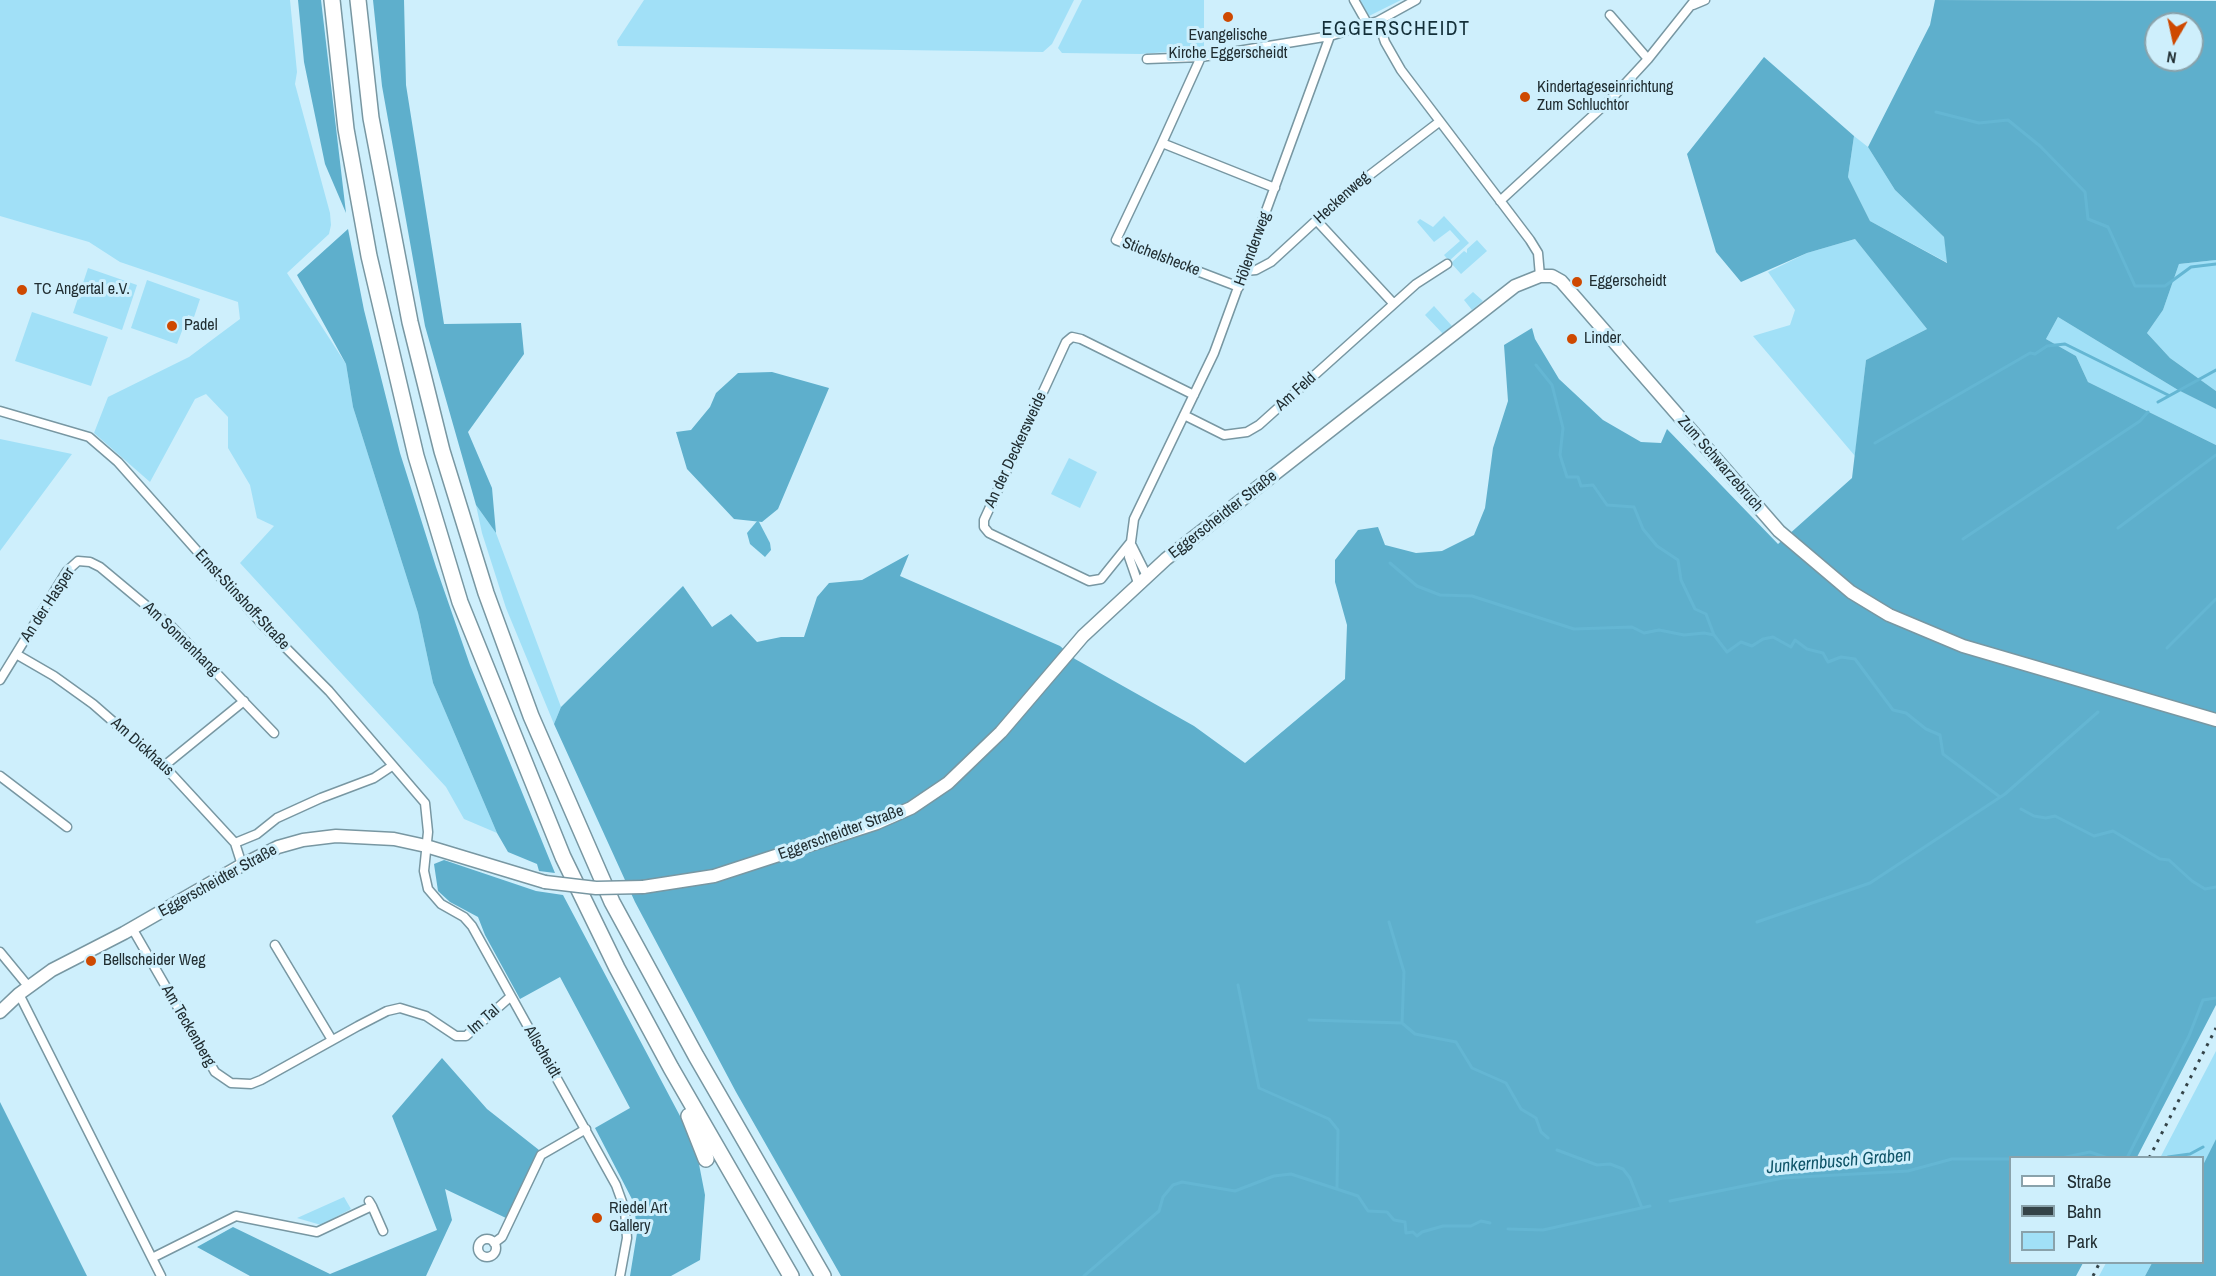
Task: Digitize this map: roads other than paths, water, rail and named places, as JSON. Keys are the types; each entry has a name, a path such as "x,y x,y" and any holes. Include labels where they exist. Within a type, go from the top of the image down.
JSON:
{"highway":[{"path":"332,0 346,129 369,256 416,456 460,602 563,857 617,968 670,1068 790,1276"},
{"path":"358,0 371,118 410,322 442,451 490,604 531,716 612,902 696,1056 823,1276"},
{"path":"670,1068 706,1159"}],"street":[{"path":"1354,0 1367,23"},
{"path":"1147,59 1202,57 1330,36 1378,21 1416,0"},
{"path":"1500,201 1579,130 1648,59 1694,2 1705,0"},
{"path":"1610,15 1648,59"},
{"path":"1378,21 1385,42 1401,70 1538,253 1540,276"},
{"name":"Hölenderweg","path":"1143,580 1130,562 1136,513 1214,353 1330,36"},
{"name":"Stichelshecke","path":"1202,57 1116,240 1239,287"},
{"name":"Heckenweg","path":"1245,271 1256,270 1271,262 1376,168 1439,122"},
{"path":"1162,143 1275,188"},
{"path":"1317,221 1393,303"},
{"name":"Am Feld","path":"1184,416 1224,435 1247,432 1258,425 1393,303 1416,284 1447,264"},
{"name":"Eggerscheidter Straße","path":"0,1012 23,990 52,970 278,847 336,836 394,839 426,846 544,882 596,888 643,887 689,881 738,869 877,823 911,808 966,768 1083,636 1143,580 1515,286 1540,276"},
{"name":"Zum Schwarzebruch","path":"1540,276 1552,276 1561,280 1779,531 1851,592 1889,615 1963,646 2216,720"},
{"name":"An der Deckersweide","path":"1131,542 1101,579 1089,581 989,533 984,527 984,520 1066,342 1071,337 1081,339 1194,396"},
{"name":"Ernst-Stinshoff-Straße","path":"0,411 89,436 110,455 262,624 329,691 425,803 428,823 426,846"},
{"name":"An der Hasper","path":"0,680 67,571 78,561"},
{"name":"Am Sonnenhang","path":"78,561 90,562 100,567 163,620 274,733"},
{"name":"Am Dickhaus","path":"16,654 54,676 93,704 164,766 235,843 242,865"},
{"path":"164,766 244,701"},
{"name":"Eggerscheidter Straße","path":"235,843 257,834 277,818 374,778 392,766"},
{"path":"0,776 67,827"},
{"name":"Allscheidt","path":"426,846 424,871 428,888 441,904 464,917 472,926 616,1185 626,1210 627,1238 620,1276"},
{"name":"Am Teckenberg","path":"132,928 221,1079 231,1083 250,1084 387,1011 400,1008 426,1016 456,1036"},
{"path":"275,945 332,1040"},
{"path":"0,952 23,990 161,1276"},
{"name":"Im Tal","path":"456,1036 466,1036 473,1032 510,997"},
{"path":"494,1243 502,1237 541,1155 586,1129"},
{"path":"152,1258 236,1216 317,1232 370,1204 383,1231"}],"waterway":[{"path":"1936,112 1979,123 2008,120 2040,146 2085,192 2088,219 2108,227 2135,286 2165,286 2191,267 2216,264"},
{"path":"1875,443 2030,353 2035,354 2047,346 2065,344 2168,395"},
{"path":"1536,365 1552,385 1563,428 1560,455 1567,477 1578,477 1581,486 1593,485 1607,505 1634,507 1643,529 1657,546 1678,560 1681,580 1695,609 1706,614 1714,635 1727,652 1741,642 1752,646 1763,639 1773,637 1791,647 1795,640 1807,649 1823,653 1828,662 1841,657 1855,659 1893,710 1906,713 1926,729 1940,735 1943,754 2000,797"},
{"path":"2158,402 2216,370"},
{"path":"1963,539 2140,421 2148,412"},
{"path":"2118,528 2216,455"},
{"path":"1390,563 1417,586 1440,595 1472,596 1574,629 1632,627 1644,633 1659,630 1684,635 1704,633 1714,635"},
{"path":"2167,648 2216,599"},
{"path":"1757,922 1870,883 2005,794 2098,712"},
{"path":"2021,809 2034,816 2046,818 2055,816 2094,836 2113,831 2160,859 2169,860 2192,881 2205,889 2216,887"},
{"path":"1389,922 1404,972 1402,1023"},
{"path":"1238,985 1259,1088 1329,1119 1338,1130 1337,1188"},
{"path":"2128,1156 2189,1036 2203,1000 2216,998"},
{"path":"1309,1020 1402,1023 1415,1034 1456,1042 1472,1068 1506,1083 1521,1109 1536,1118 1541,1132 1548,1138"},
{"name":"Junkernbusch Graben","path":"2175,1156 2190,1154 2203,1147"},
{"path":"1557,1150 1597,1165 1610,1164 1623,1169 1630,1178 1642,1208"},
{"name":"Junkernbusch Graben","path":"2071,1156 2090,1152 2102,1156"},
{"name":"Junkernbusch Graben","path":"1670,1201 1783,1178 1908,1171 1952,1159 2009,1159"},
{"name":"Junkernbusch Graben","path":"1084,1276 1159,1211 1163,1197 1173,1185 1182,1182 1235,1191 1274,1176 1291,1174 1358,1196 1368,1211 1387,1212 1394,1220 1405,1222 1406,1233 1413,1232 1417,1236 1422,1232 1443,1226 1471,1226 1481,1221 1490,1223"},
{"name":"Junkernbusch Graben","path":"1508,1229 1543,1230 1650,1206"}],"railway":[{"path":"2150,1156 2216,1028"},
{"path":"2093,1276 2099,1264"}],"place":[{"name":"Evangelische Kirche Eggerscheidt","path":"1228,17"},
{"name":"Kindertageseinrichtung Zum Schluchtor","path":"1525,97"},
{"name":"Eggerscheidt","path":"1577,282"},
{"name":"TC Angertal e.V.","path":"22,290"},
{"name":"Padel","path":"172,326"},
{"name":"Linder","path":"1572,339"},
{"name":"Bellscheider Weg","path":"91,961"},
{"name":"Riedel Art Gallery","path":"597,1218"}],"district":[{"name":"EGGERSCHEIDT","path":"1396,30"}]}
